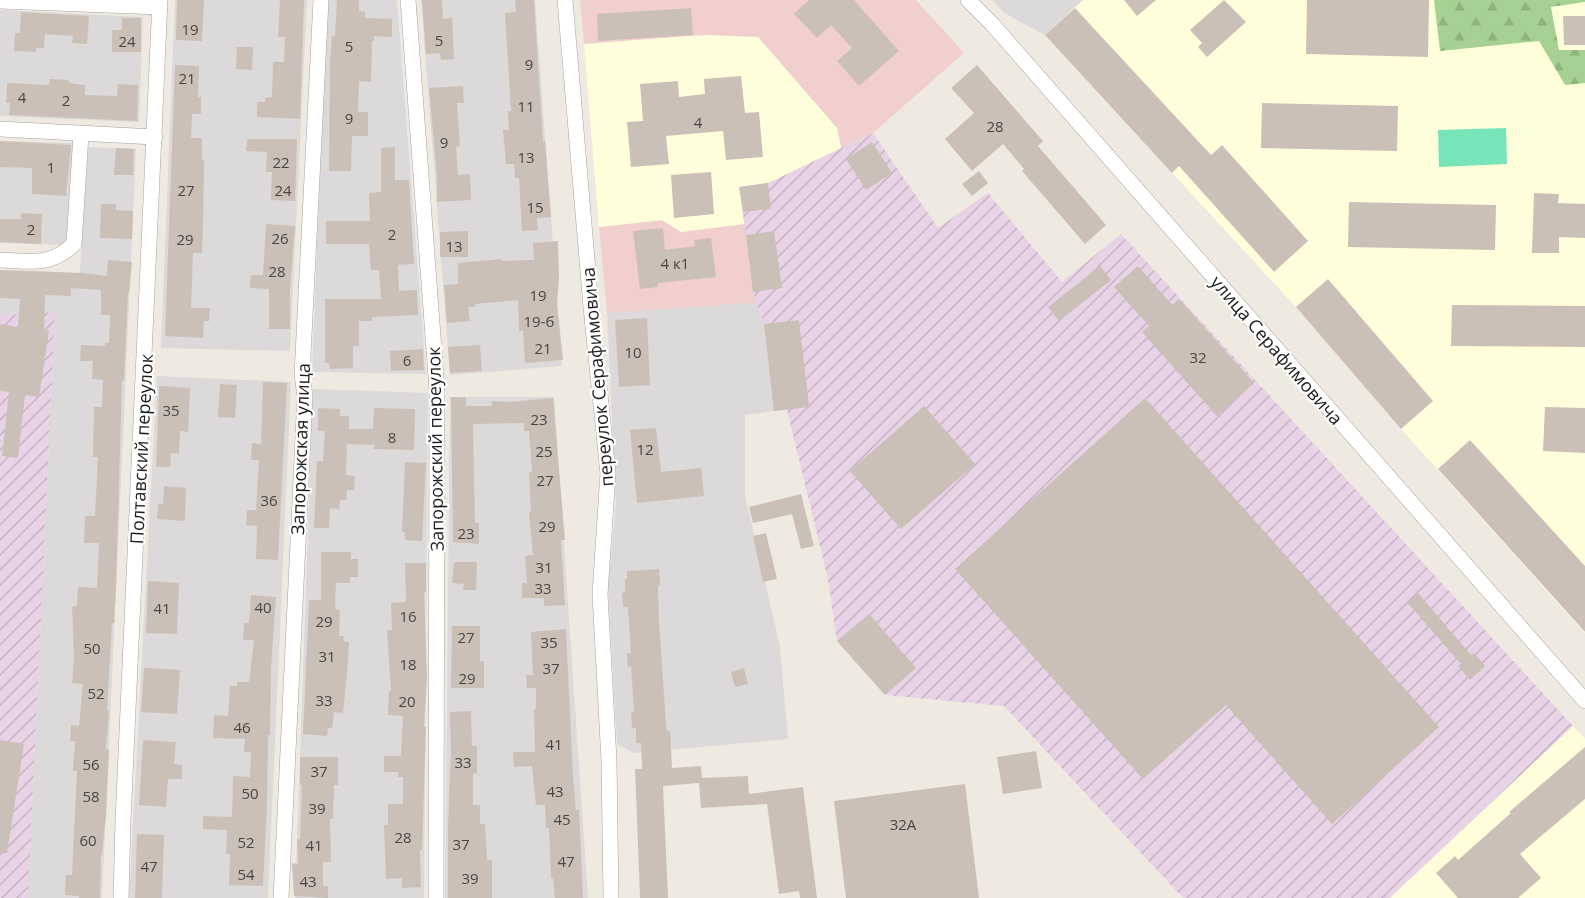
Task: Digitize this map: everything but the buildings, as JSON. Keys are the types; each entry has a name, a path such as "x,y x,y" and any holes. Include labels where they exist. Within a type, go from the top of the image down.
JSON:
{"street":[{"name":"Запорожская улица","path":"281,898 305,396 302,375 321,0"},
{"name":"Запорожский переулок","path":"408,0 437,390 436,898"},
{"name":"переулок Серафимовича","path":"566,0 591,307 608,473 600,594 609,761 611,898"},
{"name":"улица Серафимовича","path":"968,0 1016,51 1585,701"},
{"path":"0,1 160,3"},
{"name":"Полтавский переулок","path":"121,898 160,3"},
{"path":"0,129 155,137"},
{"path":"0,260 33,262 49,260 63,254 74,244 81,134"}],"shaded area":[{"path":"175,0 307,0 290,351 161,348"},
{"path":"327,0 397,0 426,374 312,372"},
{"path":"421,0 535,0 562,366 450,375"},
{"path":"580,0 916,0 964,53 873,133 841,148 837,128 705,35 584,44"},
{"path":"992,0 1083,0 1045,35 1004,13"},
{"path":"1083,0 1585,0 1585,633 1401,429 1296,307 1045,35"},
{"path":"0,10 143,17 139,122 0,116"},
{"path":"705,35 758,37 837,128 841,148 768,183 740,187 744,224 681,232 662,220 599,227 584,44"},
{"path":"873,133 938,228 988,193 1062,282 1121,234 1573,726 1390,898 1183,898 1004,706 885,695 837,641 828,579 787,410 774,411 764,324 753,292 739,187 768,183"},
{"path":"0,141 73,143 66,245 0,243"},
{"path":"87,147 136,149 102,898 28,898 55,312 0,316 0,270 80,273"},
{"path":"662,220 681,232 744,224 753,292 757,302 607,313 599,227"},
{"path":"757,302 764,324 774,411 745,415 745,495 780,647 788,739 634,753 617,744 608,586 616,504 607,313"},
{"path":"55,312 28,898 0,898 0,316"},
{"path":"157,376 291,382 268,898 129,898"},
{"path":"313,389 428,393 424,898 295,898"},
{"path":"450,397 554,397 588,898 445,898"},
{"path":"1573,726 1585,739 1585,898 1390,898"}],"green space":[{"path":"1434,0 1585,0 1585,2 1551,7 1559,50 1585,50 1585,83 1565,85 1539,41 1440,51"},
{"path":"1506,128 1507,164 1439,167 1438,130"}]}
